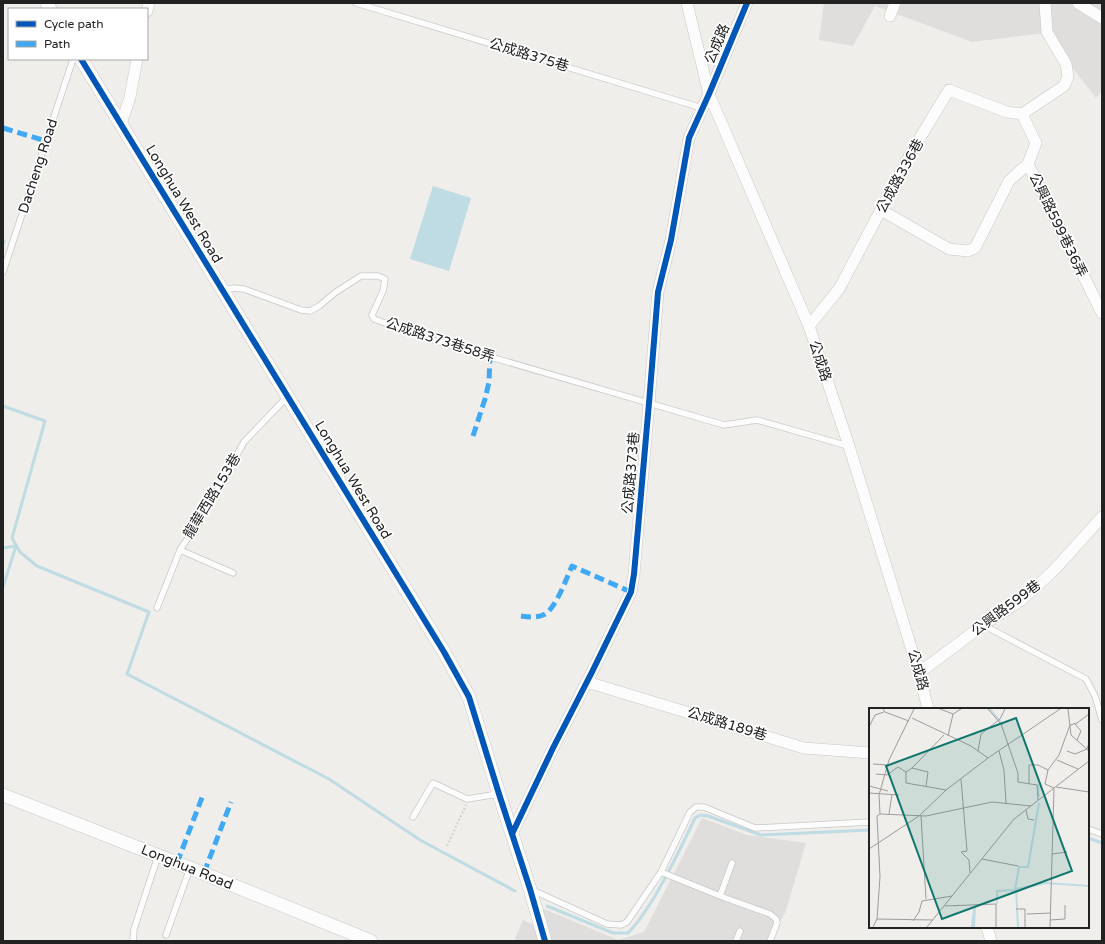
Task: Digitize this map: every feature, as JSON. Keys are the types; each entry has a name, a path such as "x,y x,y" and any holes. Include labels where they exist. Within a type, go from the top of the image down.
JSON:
{"street":[{"path":"687,3 709,94"},
{"name":"公成路","path":"747,3 709,94 809,326 849,446 919,674 928,708"},
{"path":"890,16 895,3"},
{"path":"1022,114 1064,86 1068,77 1066,64 1047,32 1045,3"},
{"path":"1078,3 1102,18"},
{"name":"Longhua West Road","path":"82,60 444,652 469,697 545,941"},
{"path":"121,124 130,97 137,60"},
{"name":"公成路336巷","path":"809,326 839,289 912,151 949,90 1007,112 1022,114"},
{"name":"公成路373巷","path":"512,834 631,592 634,574 658,292 671,240 689,138 709,94"},
{"name":"公興路599巷36弄","path":"1022,114 1036,143 1028,164 1102,313"},
{"path":"881,210 950,249 968,251 975,248 1009,181 1028,164"},
{"name":"公興路599巷","path":"919,674 983,625 1020,601 1036,588 1102,517"},
{"name":"公成路189巷","path":"587,682 804,748 869,753"},
{"name":"Longhua Road","path":"3,795 371,941"},
{"path":"987,928 991,941"}],"lane":[{"name":"公成路375巷","path":"356,3 702,108"},
{"name":"Dacheng Road","path":"3,272 73,60"},
{"name":"公成路373巷58弄","path":"223,291 233,288 244,289 301,310 310,311 361,276 378,276 385,279 383,290 372,315 374,319 436,341 649,403"},
{"name":"龍華西路153巷","path":"157,608 180,550 206,510 244,442 287,397"},
{"path":"649,403 724,425 758,420 849,446"},
{"path":"180,550 233,573"},
{"path":"983,625 1086,679 1095,696 1102,720"},
{"path":"413,816 433,783 467,799 499,794"},
{"path":"530,889 608,924 621,925 628,922 663,873 690,812 696,807 704,807 755,828 869,822"},
{"path":"1089,829 1102,834"},
{"path":"133,941 134,929 158,856"},
{"path":"720,896 732,863"},
{"path":"166,935 190,868"},
{"path":"663,873 770,914 776,919 777,923 770,941"},
{"path":"736,941 740,931"}],"path":[{"path":"446,846 469,798"}],"shaded area":[{"path":"824,3 1102,3 1102,90 1096,98 1045,33 972,42 875,6 853,46 819,40"},
{"path":"702,818 747,835 806,843 785,913 769,941 514,941 523,920 544,929 542,908 618,940 644,932"}],"water":[{"path":"433,186 471,198 449,271 410,259"}],"waterway":[{"path":"3,241 3,244"},
{"path":"3,406 45,421 12,538 20,552 37,566 149,612 127,674 329,779 420,840 515,891"},
{"path":"3,548 16,546 3,587"},
{"path":"547,906 613,933 628,933 646,911 676,857 695,818 700,815 708,816 761,835 869,830"},
{"path":"1089,838 1102,843"}],"marked path":[{"path":"3,128 46,141"},
{"path":"473,436 489,382 490,356"},
{"path":"521,616 538,617 547,612 556,601 572,566 631,592"},
{"path":"177,863 203,795"},
{"path":"204,873 231,802"}],"cycle path":[{"path":"512,834 631,592 634,574 658,292 671,240 689,138 747,3"},
{"path":"82,60 444,652 469,697 545,941"}]}
